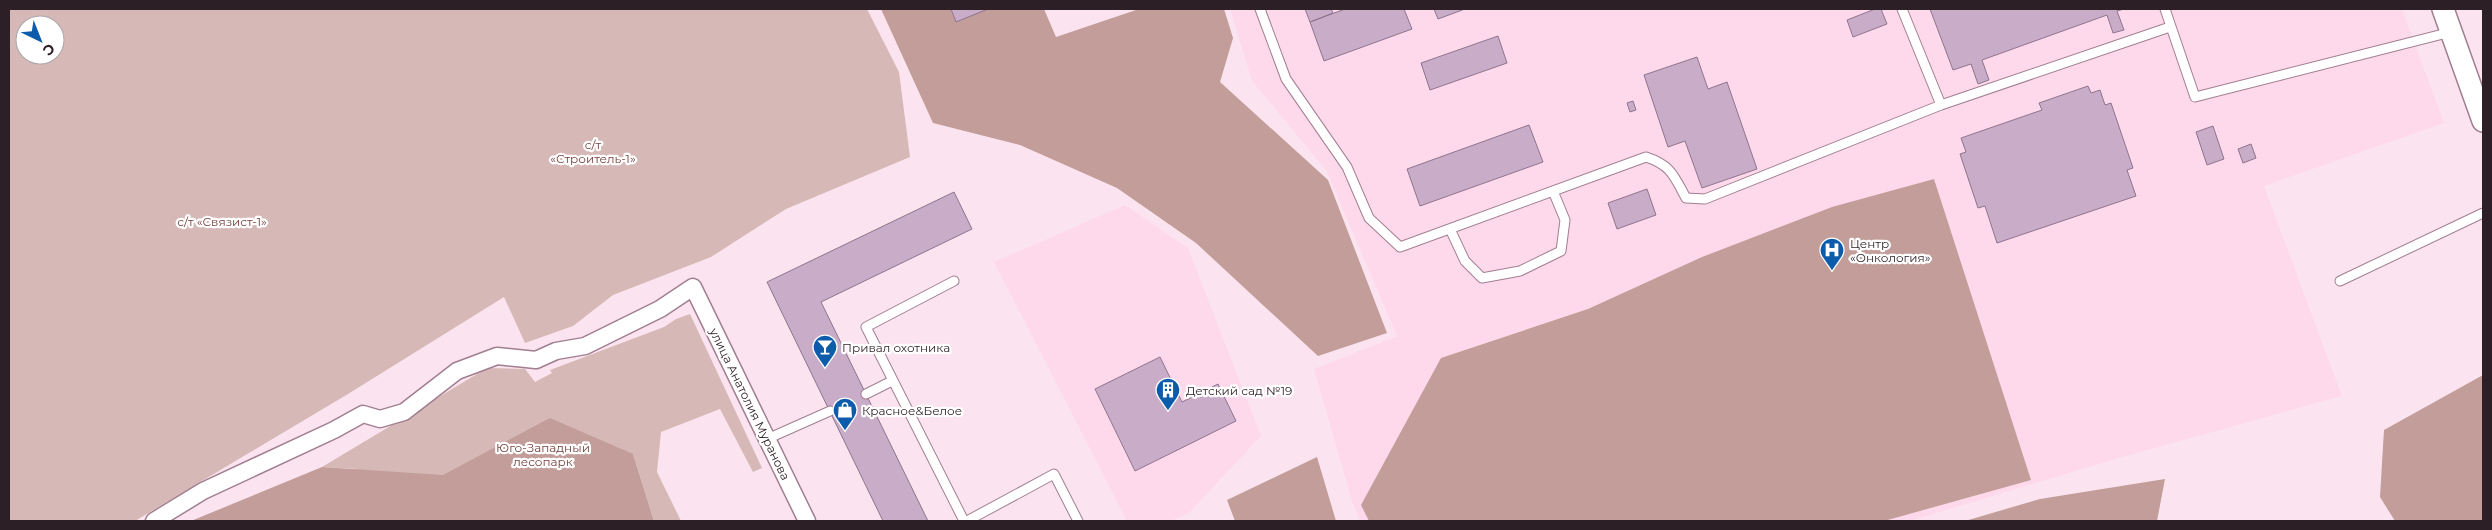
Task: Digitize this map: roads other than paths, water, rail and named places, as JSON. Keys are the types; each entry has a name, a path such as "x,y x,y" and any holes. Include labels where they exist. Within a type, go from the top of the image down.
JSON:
{"street":[{"path":"2446,10 2483,122"},
{"name":"улица Анатолия Муранова","path":"154,521 203,491 334,430 362,414 380,419 404,412 457,371 497,356 536,360 556,351 585,346 660,309 693,287 807,521"}],"lane":[{"path":"1260,9 1286,79 1347,167 1369,218 1400,247 1646,157 1662,162 1673,175 1686,198 1705,199 1941,105 2170,27"},
{"path":"1902,9 1941,105"},
{"path":"2165,9 2194,97 2452,32"},
{"path":"1450,229 1465,261 1482,278 1520,271 1561,251 1565,220 1553,191"},
{"path":"2340,281 2483,213"},
{"path":"954,281 866,327 892,381 965,521 1054,474 1078,521"},
{"path":"866,394 892,381"},
{"path":"767,439 830,412"}],"place":[{"name":"Центр «Онкология»","path":"1832,271"},
{"name":"Привал охотника","path":"825,368"},
{"name":"Детский сад №19","path":"1168,411"},
{"name":"Красное&Белое","path":"845,431"}],"park label":[{"name":"с/т «Строитель-1»","path":"593,151"},
{"name":"с/т «Связист-1»","path":"222,221"},
{"name":"Юго-Западный лесопарк","path":"543,454"}]}
